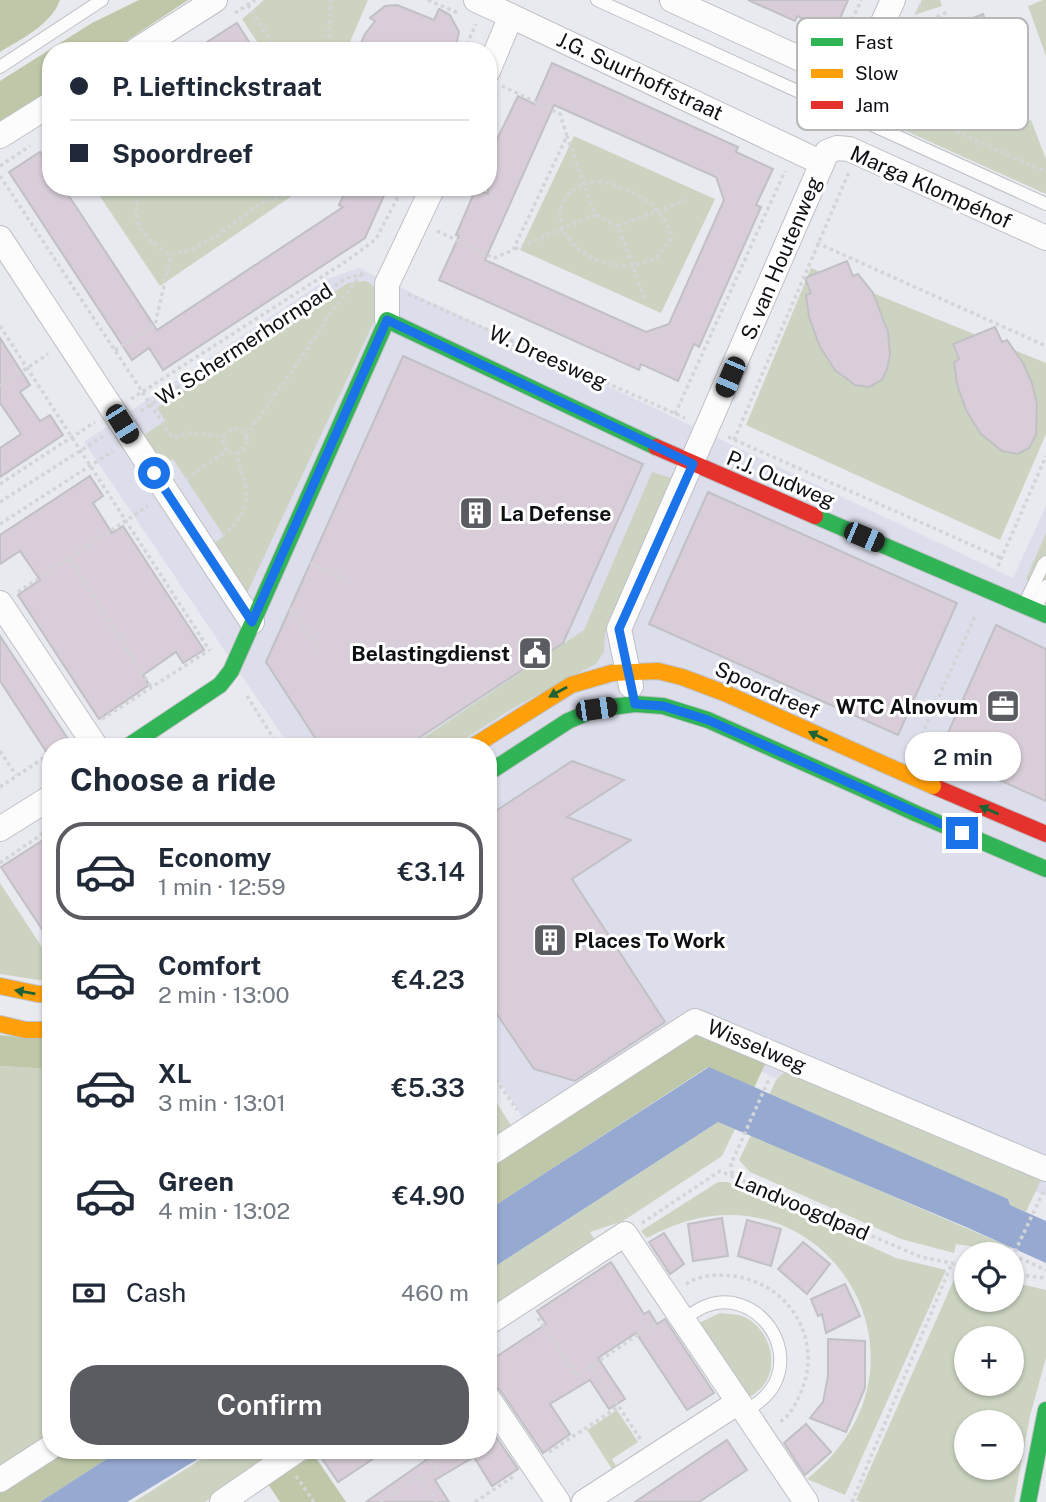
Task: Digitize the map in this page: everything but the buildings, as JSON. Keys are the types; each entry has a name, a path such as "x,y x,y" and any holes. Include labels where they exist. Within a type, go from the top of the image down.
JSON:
{"main road":[{"name":"W. Dreesweg","path":"387,320 693,464"},
{"path":"140,738 220,685 228,674 387,320"},
{"name":"P.J. Oudweg","path":"693,464 1035,610"},
{"name":"Spoordreef","path":"486,738 571,685 612,673 658,671 727,694 1046,834"},
{"path":"497,767 568,721 596,709 635,704 663,706 708,720 1046,869"},
{"path":"0,986 42,994"},
{"path":"0,1024 26,1030 42,1030"},
{"path":"1028,1502 1046,1410"}],"street":[{"path":"149,42 215,0"},
{"path":"672,0 797,58"},
{"path":"885,18 893,0"},
{"name":"J.G. Suurhoffstraat","path":"477,11 511,16 822,163"},
{"path":"497,67 511,16"},
{"path":"0,136 42,110"},
{"name":"Marga Klompéhof","path":"822,163 827,152 837,148 858,153 1046,238"},
{"name":"S. van Houtenweg","path":"635,704 619,629 822,163"},
{"path":"387,320 387,285 428,196"},
{"path":"0,238 252,622"},
{"path":"0,604 90,738"},
{"path":"0,829 42,803"},
{"name":"Wisselweg","path":"497,1149 695,1020 1046,1170"},
{"path":"497,1317 625,1234 806,1502"},
{"path":"584,1502 652,1458 741,1408"},
{"path":"497,1411 558,1502"},
{"path":"0,1480 42,1453"},
{"path":"222,1502 284,1459"}],"lane":[{"path":"597,0 797,91"},
{"path":"0,67 93,2"},
{"path":"883,130 1046,204"},
{"path":"1035,610 1046,562"},
{"path":"1035,610 1046,586"},
{"path":"679,1315 724,1303 743,1306 759,1315 772,1328 779,1345 780,1364 775,1382 765,1397 741,1408"}],"path":[{"path":"329,42 331,0"},
{"path":"853,18 861,0"},
{"path":"915,18 923,0"},
{"path":"248,5 271,42"},
{"path":"467,42 477,11"},
{"path":"935,18 948,12"},
{"path":"497,80 560,114 595,215 618,226 689,199"},
{"path":"953,130 1046,172"},
{"path":"513,250 567,136"},
{"path":"0,166 41,140"},
{"path":"675,414 794,150"},
{"path":"734,440 858,153"},
{"path":"0,176 172,437 191,433 224,436"},
{"path":"599,181 622,186 652,203 672,235 666,249 652,261 631,267 611,265 594,258 568,240 559,220 561,207 568,194 584,183 599,181"},
{"path":"138,196 135,203 137,219 143,233 155,246 171,255 190,250 216,237 261,203 281,196"},
{"path":"0,524 90,466 122,425 142,391 348,260 376,239 398,196"},
{"path":"416,221 494,258 595,215"},
{"path":"618,226 645,299"},
{"path":"817,243 1046,346"},
{"path":"115,350 155,325 171,255"},
{"path":"236,453 246,446 246,436 327,318 362,274 387,285"},
{"name":"W. Schermerhornpad","path":"0,502 345,279 362,274"},
{"name":"W. Dreesweg","path":"387,285 708,428"},
{"path":"0,326 209,650 273,738"},
{"path":"0,484 71,438 122,425 161,420"},
{"path":"236,453 228,450 223,442 224,436 234,428 246,436"},
{"name":"P.J. Oudweg","path":"708,428 1001,558 1046,456"},
{"path":"0,604 127,521 228,450"},
{"path":"203,548 232,529 248,499 236,453"},
{"path":"69,559 151,687"},
{"path":"310,563 349,582"},
{"path":"916,750 987,589"},
{"path":"290,608 320,650"},
{"path":"92,738 151,687 209,650"},
{"path":"0,751 17,776"},
{"path":"0,787 42,759"},
{"path":"0,863 42,834"},
{"path":"732,1174 731,1164 769,1080"},
{"path":"497,1081 529,1129"},
{"name":"Landvoogdpad","path":"625,1234 720,1171 921,1257 952,1263"},
{"path":"1019,1242 1042,1194"},
{"path":"1024,1261 1046,1270"},
{"path":"852,1502 952,1263"},
{"path":"1024,1275 1046,1278"},
{"path":"526,1299 577,1376 679,1315"},
{"path":"592,1366 652,1458"},
{"path":"423,1481 438,1470 430,1459"},
{"path":"380,1502 419,1475 437,1502"}],"shaded area":[{"path":"359,268 1013,578 1046,506 1046,1196 709,1049 544,1152 497,1076 497,738 284,738 84,442 327,279"}],"green space":[{"path":"0,0 60,0 43,24 0,52"},
{"path":"139,0 188,0 125,42 62,42 92,23"},
{"path":"264,0 368,0 350,42 257,42 242,19"},
{"path":"922,0 940,0 942,6 914,15"},
{"path":"1046,0 1046,56 1028,6"},
{"path":"42,55 42,97 0,124 0,81"},
{"path":"1031,120 1046,159 1046,194 904,130 1028,130 1028,121"},
{"path":"574,136 715,199 661,313 520,250"},
{"path":"100,196 292,196 160,286"},
{"path":"811,268 1046,363 1046,434 1000,540 746,425"},
{"path":"365,281 375,290 378,313 247,593 212,545 224,536 173,459 159,466 138,439 165,421 157,408 348,283"},
{"path":"652,472 675,479 605,633 604,652 596,664 513,708 466,738 423,738 584,630"},
{"path":"1046,533 1046,588 1026,579"},
{"path":"0,883 42,947 42,981 0,974"},
{"path":"696,1034 766,1062 754,1088 708,1067 497,1204 497,1164"},
{"path":"0,1035 42,1039 42,1068 0,1066"},
{"path":"0,1066 42,1068 42,1445 0,1472"},
{"path":"790,1067 1041,1180 1026,1212 1010,1205 1008,1199 769,1095 776,1080"},
{"path":"497,1104 513,1128 497,1139"},
{"path":"718,1122 735,1129 722,1156 623,1221 590,1232 598,1245 497,1310 497,1265"},
{"path":"751,1135 998,1242 954,1242 954,1253 901,1239 750,1172 739,1160"},
{"path":"718,1182 728,1182 896,1258 946,1270 845,1495 807,1479 850,1431 869,1378 867,1326 847,1279 811,1242 764,1219 708,1216 647,1238 641,1231"},
{"path":"954,1280 954,1312 1024,1312 1024,1285 1046,1290 1046,1358 1024,1448 1024,1410 954,1410 954,1480 1018,1480 1014,1502 856,1500"},
{"path":"720,1313 740,1315 751,1321 765,1336 769,1346 771,1367 768,1377 761,1388 746,1400 697,1324"},
{"path":"617,1410 638,1442 612,1459 616,1466 612,1469 587,1430"},
{"path":"45,1459 107,1459 40,1502 0,1502 0,1489"},
{"path":"201,1459 270,1459 205,1502 134,1502"},
{"path":"308,1459 317,1459 346,1502 280,1502 268,1484"}],"water":[{"path":"709,1067 1008,1199 1010,1205 1046,1221 1046,1263 1024,1253 1024,1242 999,1242 718,1122 497,1265 497,1204"},
{"path":"107,1459 198,1459 127,1502 40,1502"}],"traffic: fast":[{"path":"140,738 220,685 231,671 387,320 656,447"},
{"path":"815,516 1046,615"},
{"path":"497,767 568,721 596,709 635,704 663,706 708,720 865,790"},
{"path":"865,790 915,813"},
{"path":"915,813 1046,869"},
{"path":"1028,1502 1046,1410"}],"traffic: slow":[{"path":"486,738 571,685 612,673 658,671 727,694 881,763"},
{"path":"881,763 933,786"},
{"path":"0,986 42,994"},
{"path":"0,1024 26,1030 42,1030"}],"traffic: jam":[{"path":"656,447 815,516"},
{"path":"933,786 1046,834"}],"place":[{"name":"La Defense","path":"476,513"},
{"name":"Belastingdienst","path":"535,653"},
{"name":"WTC Alnovum","path":"1003,706"},
{"name":"Places To Work","path":"550,940"}],"route":[{"path":"154,473 252,622 387,320 693,464 619,629 635,704 663,706 708,720 962,833"}]}
